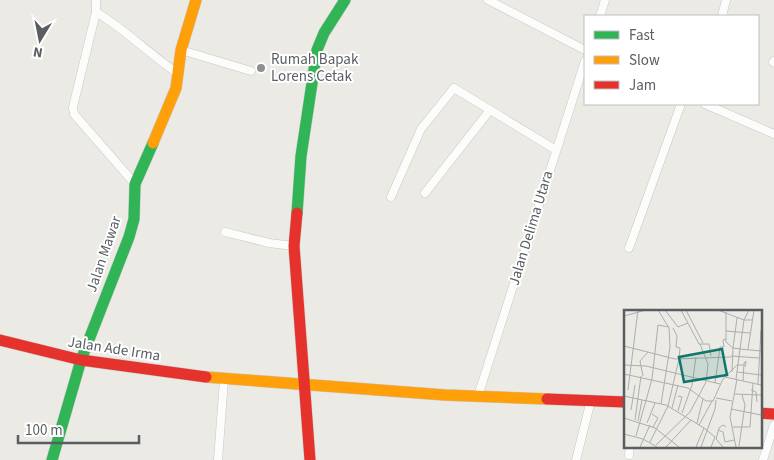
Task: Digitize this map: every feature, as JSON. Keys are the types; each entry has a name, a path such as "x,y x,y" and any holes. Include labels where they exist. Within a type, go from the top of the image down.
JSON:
{"street":[{"path":"96,0 96,12 73,107 74,114 135,184"},
{"name":"Jalan Mawar","path":"52,460 81,360 129,237 134,219 135,184 176,88 181,50 196,0"},
{"path":"310,460 294,246 301,156 312,73 324,33 345,0"},
{"path":"488,0 584,49"},
{"path":"600,15 605,0"},
{"path":"722,15 726,0"},
{"path":"96,12 120,26 156,59 179,74"},
{"path":"181,50 251,71"},
{"name":"Jalan Delima Utara","path":"478,396 584,63"},
{"path":"391,197 421,129 453,89 556,150"},
{"path":"629,248 681,105"},
{"path":"707,105 774,134"},
{"path":"425,193 490,110"},
{"path":"225,232 269,244 294,246"},
{"name":"Jalan Ade Irma","path":"0,340 81,360 224,380 478,396 624,402"},
{"path":"218,460 224,380"},
{"path":"576,460 591,400"},
{"path":"763,460 774,425"},
{"path":"629,455 630,448"}],"traffic: fast":[{"path":"297,213 301,156 317,50 324,33 345,0"},
{"path":"52,460 81,360 129,237 134,219 135,184 153,143"}],"traffic: slow":[{"path":"153,143 176,88 181,50 196,0"},
{"path":"206,377 445,395 547,399"}],"traffic: jam":[{"path":"297,213 294,246 310,460"},
{"path":"0,340 81,360 206,377"},
{"path":"547,399 624,402"},
{"path":"762,413 774,414"}],"place":[{"name":"Rumah Bapak Lorens Cetak","path":"261,68"}]}
